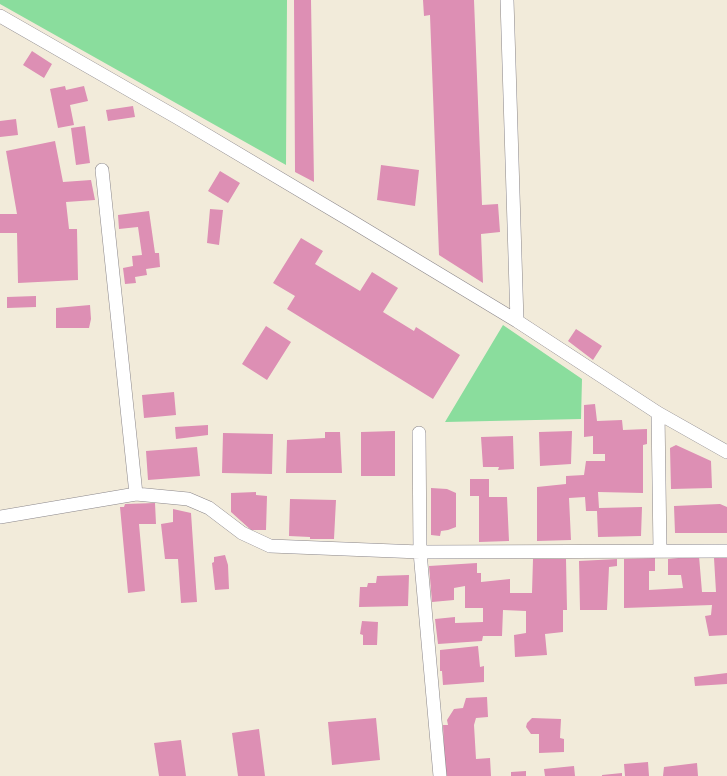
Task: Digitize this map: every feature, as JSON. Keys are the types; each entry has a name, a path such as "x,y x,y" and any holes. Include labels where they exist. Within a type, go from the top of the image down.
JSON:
{"street":[{"path":"507,0 517,321"},
{"path":"0,16 192,126 517,321 658,413 727,452"},
{"path":"102,170 136,494"},
{"path":"658,413 660,551"},
{"path":"419,433 420,552 440,776"},
{"path":"0,517 136,494 188,499 209,508 242,533 270,546 420,552 727,551"}],"green space":[{"path":"0,0 287,0 286,165 0,4"},
{"path":"503,325 582,379 581,419 445,422"}],"building":[{"path":"294,0 311,0 314,182 295,172"},
{"path":"423,0 474,0 482,205 498,204 500,232 481,234 483,283 439,255 430,15 424,16"},
{"path":"32,51 52,64 44,78 23,65"},
{"path":"65,86 66,90 84,86 88,101 70,105 74,125 58,128 50,89"},
{"path":"133,106 135,117 108,121 106,110"},
{"path":"16,119 18,135 0,137 0,121"},
{"path":"85,126 90,163 76,165 71,128"},
{"path":"55,141 63,182 91,180 95,200 66,202 69,229 77,229 78,280 18,283 17,233 0,233 0,214 17,214 6,151"},
{"path":"381,165 419,170 415,206 377,200"},
{"path":"220,171 240,183 228,203 208,191"},
{"path":"210,209 223,210 219,245 207,243"},
{"path":"149,211 155,253 159,253 160,267 146,269 147,275 135,277 136,283 125,284 123,268 133,266 132,256 142,255 138,227 119,229 118,215"},
{"path":"301,238 323,251 315,264 360,291 372,272 398,288 383,312 414,331 416,327 460,355 433,399 287,309 295,296 273,283"},
{"path":"36,296 36,307 7,308 7,297"},
{"path":"90,305 91,319 89,328 56,328 56,308"},
{"path":"266,326 291,342 267,380 242,364"},
{"path":"576,329 602,346 593,360 568,341"},
{"path":"174,392 176,415 144,418 142,395"},
{"path":"595,404 597,421 622,420 623,430 647,429 647,444 643,445 643,493 598,492 599,508 642,507 641,536 598,537 597,511 586,511 585,497 569,498 571,540 537,541 537,487 566,484 566,476 584,475 586,461 605,461 605,454 593,454 593,436 584,437 584,405"},
{"path":"208,425 208,435 176,439 175,427"},
{"path":"395,431 395,476 361,476 361,432"},
{"path":"572,431 571,464 540,466 539,432"},
{"path":"325,432 340,432 342,473 286,473 287,440 325,438"},
{"path":"223,433 273,434 272,474 222,473"},
{"path":"513,436 514,469 498,470 499,467 483,467 481,437"},
{"path":"676,445 711,461 712,488 671,489 670,448"},
{"path":"197,447 200,476 148,480 146,451"},
{"path":"470,479 489,479 489,497 507,497 509,541 479,542 479,496 470,496"},
{"path":"431,488 447,489 456,493 456,527 441,531 440,536 431,535"},
{"path":"256,492 256,495 267,496 266,530 251,530 231,512 231,493"},
{"path":"290,499 336,500 334,539 310,539 310,537 289,536"},
{"path":"155,503 156,524 139,524 145,591 128,593 120,507 124,507 125,504"},
{"path":"720,504 727,507 727,533 675,533 674,506"},
{"path":"173,509 191,513 197,602 181,603 178,559 165,559 161,524 173,522"},
{"path":"225,555 228,565 229,589 215,590 212,563 214,562 214,557"},
{"path":"699,556 702,592 716,592 714,558 727,556 727,635 709,636 705,616 711,615 712,605 624,608 624,559 655,558 655,571 649,571 649,590 683,588 681,575 668,575 668,559"},
{"path":"533,559 566,559 567,610 563,610 563,632 545,634 547,655 515,657 514,635 526,633 526,611 503,610 502,636 483,636 482,641 438,644 435,619 455,617 455,623 483,622 483,608 465,608 465,586 454,588 454,600 432,602 429,566 477,563 477,573 481,573 481,582 510,579 510,593 532,593"},
{"path":"617,559 617,566 609,567 607,610 580,610 579,561"},
{"path":"409,575 408,606 359,607 360,587 367,587 368,583 376,583 377,576"},
{"path":"362,621 378,622 377,645 363,645 363,635 360,634"},
{"path":"478,646 480,667 484,666 484,682 443,685 442,671 440,671 440,650"},
{"path":"727,673 727,684 695,686 694,677"},
{"path":"487,697 488,717 476,718 474,725 476,759 490,758 491,776 445,776 443,725 448,725 447,720 454,709 463,708 466,698"},
{"path":"376,718 380,760 332,765 328,722"},
{"path":"532,718 561,719 560,738 564,739 564,752 539,753 539,734 531,734 526,727 527,723"},
{"path":"259,729 265,776 238,776 232,733"},
{"path":"181,740 186,776 159,776 154,743"},
{"path":"648,762 649,776 625,776 624,764"},
{"path":"697,763 698,776 663,776 664,767"},
{"path":"574,766 575,776 545,776 544,769"},
{"path":"526,771 526,776 511,776 511,772"},
{"path":"622,773 622,776 602,776 602,775"}]}
